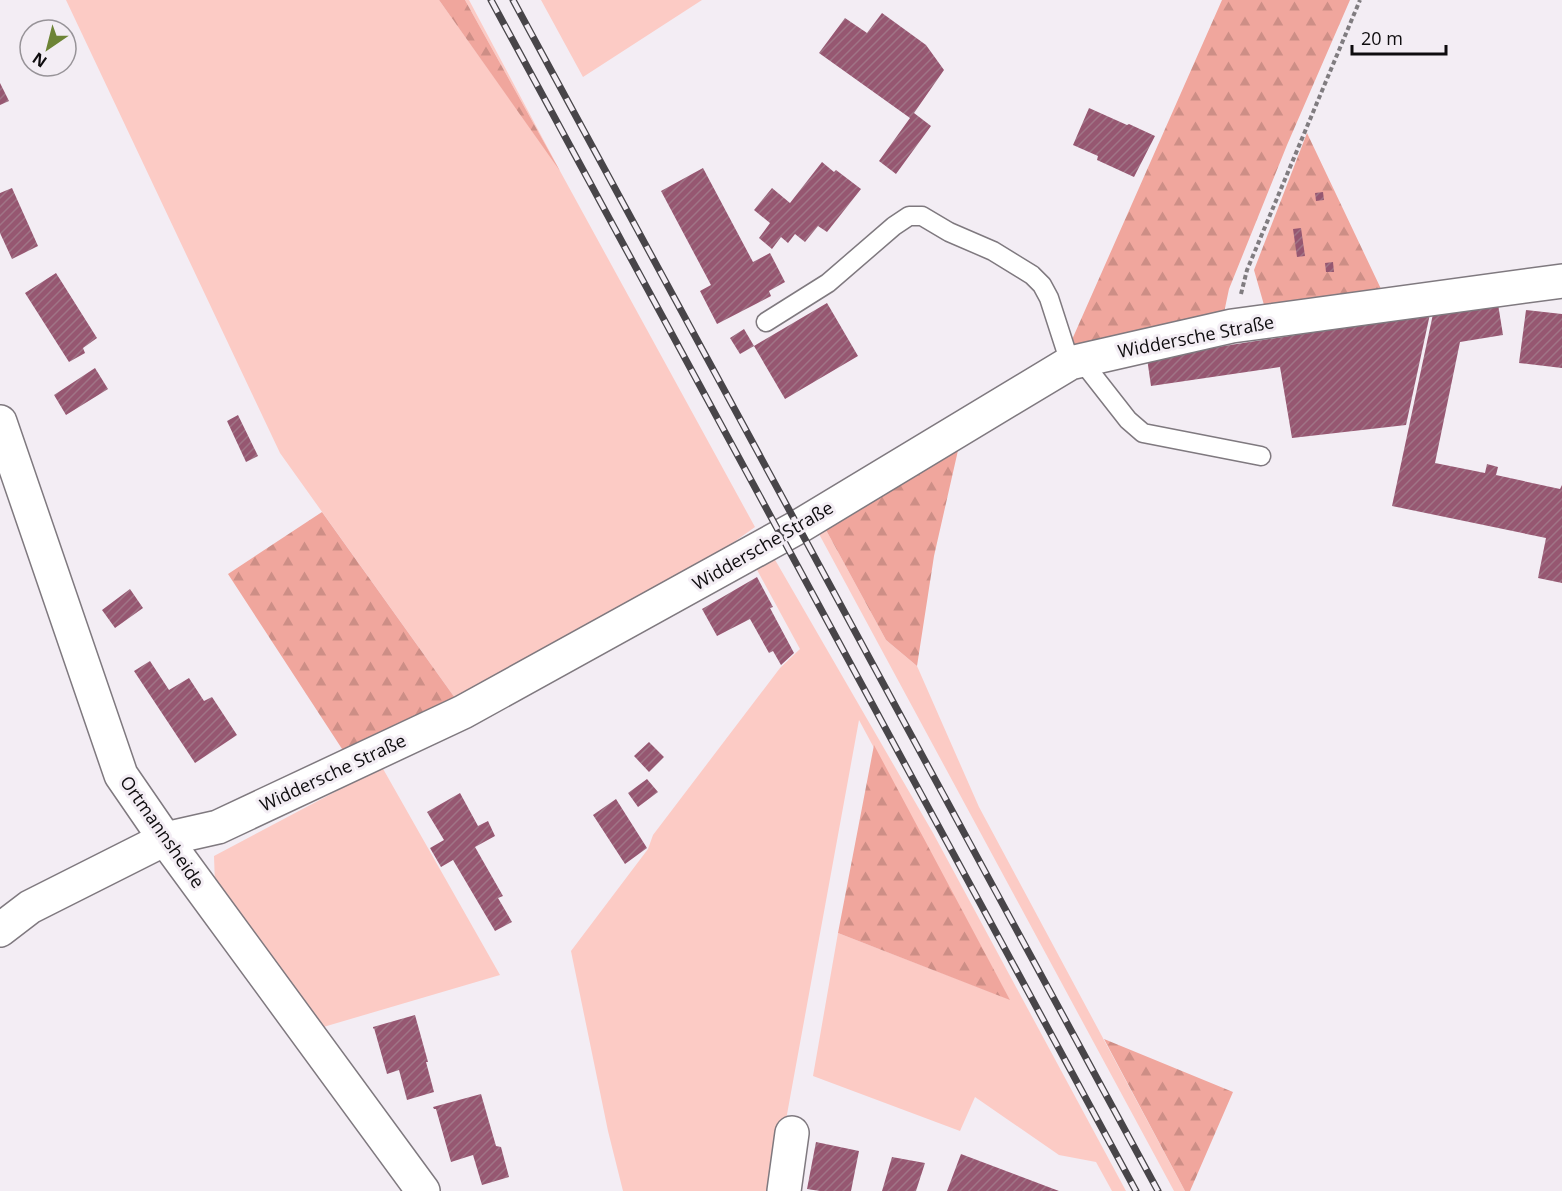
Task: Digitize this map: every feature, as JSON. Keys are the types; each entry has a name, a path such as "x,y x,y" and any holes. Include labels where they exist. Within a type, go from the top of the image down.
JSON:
{"street":[{"name":"Widdersche Straße","path":"0,930 30,906 165,839 218,827 464,712 798,527 1075,362 1232,326 1562,281"},
{"name":"Ortmannsheide","path":"0,422 121,775 165,839 423,1191"},
{"path":"784,1191 792,1133"}],"lane":[{"path":"766,322 828,283 894,226 909,216 922,216 949,232 993,251 1032,275 1042,285 1049,298 1075,362 1128,420 1143,433 1261,456"}],"path":[{"path":"1232,326 1247,270 1360,0"}],"shaded area":[{"path":"66,0 439,0 556,164 465,0 469,0 755,527 671,587 460,705 280,453 78,25 78,18 75,18"},
{"path":"541,0 702,0 583,77"},
{"path":"826,530 886,640 917,666 979,807 1185,1191 1174,1191 819,534"},
{"path":"774,558 933,833 1126,1191 1112,1191 1096,1162 1059,1155 975,1097 960,1131 813,1076 838,933 1009,999 859,720 773,1191 623,1191 608,1131 571,951 648,849 653,835 780,668 800,649 756,568"},
{"path":"382,767 500,975 320,1028 215,885 214,856"}],"green space":[{"path":"439,0 465,0 560,171"},
{"path":"1222,0 1350,0 1287,145 1229,289 1222,322 1067,351"},
{"path":"1307,133 1382,291 1266,312 1254,270"},
{"path":"959,446 934,556 917,666 886,640 826,530"},
{"path":"322,512 460,705 346,755 228,574"},
{"path":"874,745 1010,1000 838,933"},
{"path":"1104,1039 1233,1092 1190,1191 1185,1191"}],"building":[{"path":"882,13 926,45 944,70 914,113 931,126 896,174 879,161 910,118 819,53 845,18 867,33"},
{"path":"0,83 9,101 0,105"},
{"path":"1089,108 1155,136 1134,177 1097,160 1098,156 1073,145"},
{"path":"822,162 861,189 827,232 818,226 805,242 795,234 788,243 781,237 772,249 759,238 770,223 754,210 772,188 790,203"},
{"path":"703,168 753,262 770,253 785,282 769,291 771,296 717,324 700,291 711,285 661,191"},
{"path":"12,188 38,246 12,259 0,233 0,193"},
{"path":"1323,192 1324,200 1316,201 1315,193"},
{"path":"1301,228 1305,256 1297,257 1293,229"},
{"path":"1333,262 1334,272 1326,272 1325,263"},
{"path":"56,273 97,338 83,348 85,353 69,362 25,293"},
{"path":"827,303 858,356 785,399 754,346"},
{"path":"1498,304 1503,335 1460,342 1435,463 1485,473 1487,464 1498,467 1496,475 1560,489 1562,485 1562,583 1538,578 1546,538 1392,506 1433,314"},
{"path":"1526,310 1562,314 1562,368 1519,363"},
{"path":"1430,314 1406,425 1292,438 1280,367 1151,386 1147,358"},
{"path":"744,329 754,346 740,354 730,338"},
{"path":"95,368 108,389 66,415 54,395"},
{"path":"238,415 258,456 246,462 227,421"},
{"path":"757,577 773,607 770,608 794,653 781,665 773,651 769,653 750,619 717,636 702,609"},
{"path":"130,589 143,608 115,628 102,610"},
{"path":"150,661 169,690 189,678 204,701 212,697 237,735 195,763 134,671"},
{"path":"649,742 664,757 649,772 634,756"},
{"path":"647,779 658,792 638,807 628,793"},
{"path":"460,793 478,826 488,821 495,836 475,847 503,896 498,898 512,922 495,931 453,860 441,867 430,848 444,840 427,812"},
{"path":"616,799 647,848 625,864 593,815"},
{"path":"415,1015 434,1092 407,1100 399,1070 387,1074 373,1027"},
{"path":"481,1094 496,1146 501,1147 509,1177 482,1185 473,1155 451,1162 436,1109 433,1107"},
{"path":"816,1142 859,1151 851,1191 807,1189"},
{"path":"961,1154 1059,1191 947,1191"},
{"path":"892,1157 925,1163 916,1191 882,1191"}],"railway":[{"path":"491,0 1136,1191"},
{"path":"513,0 1158,1191"}]}
